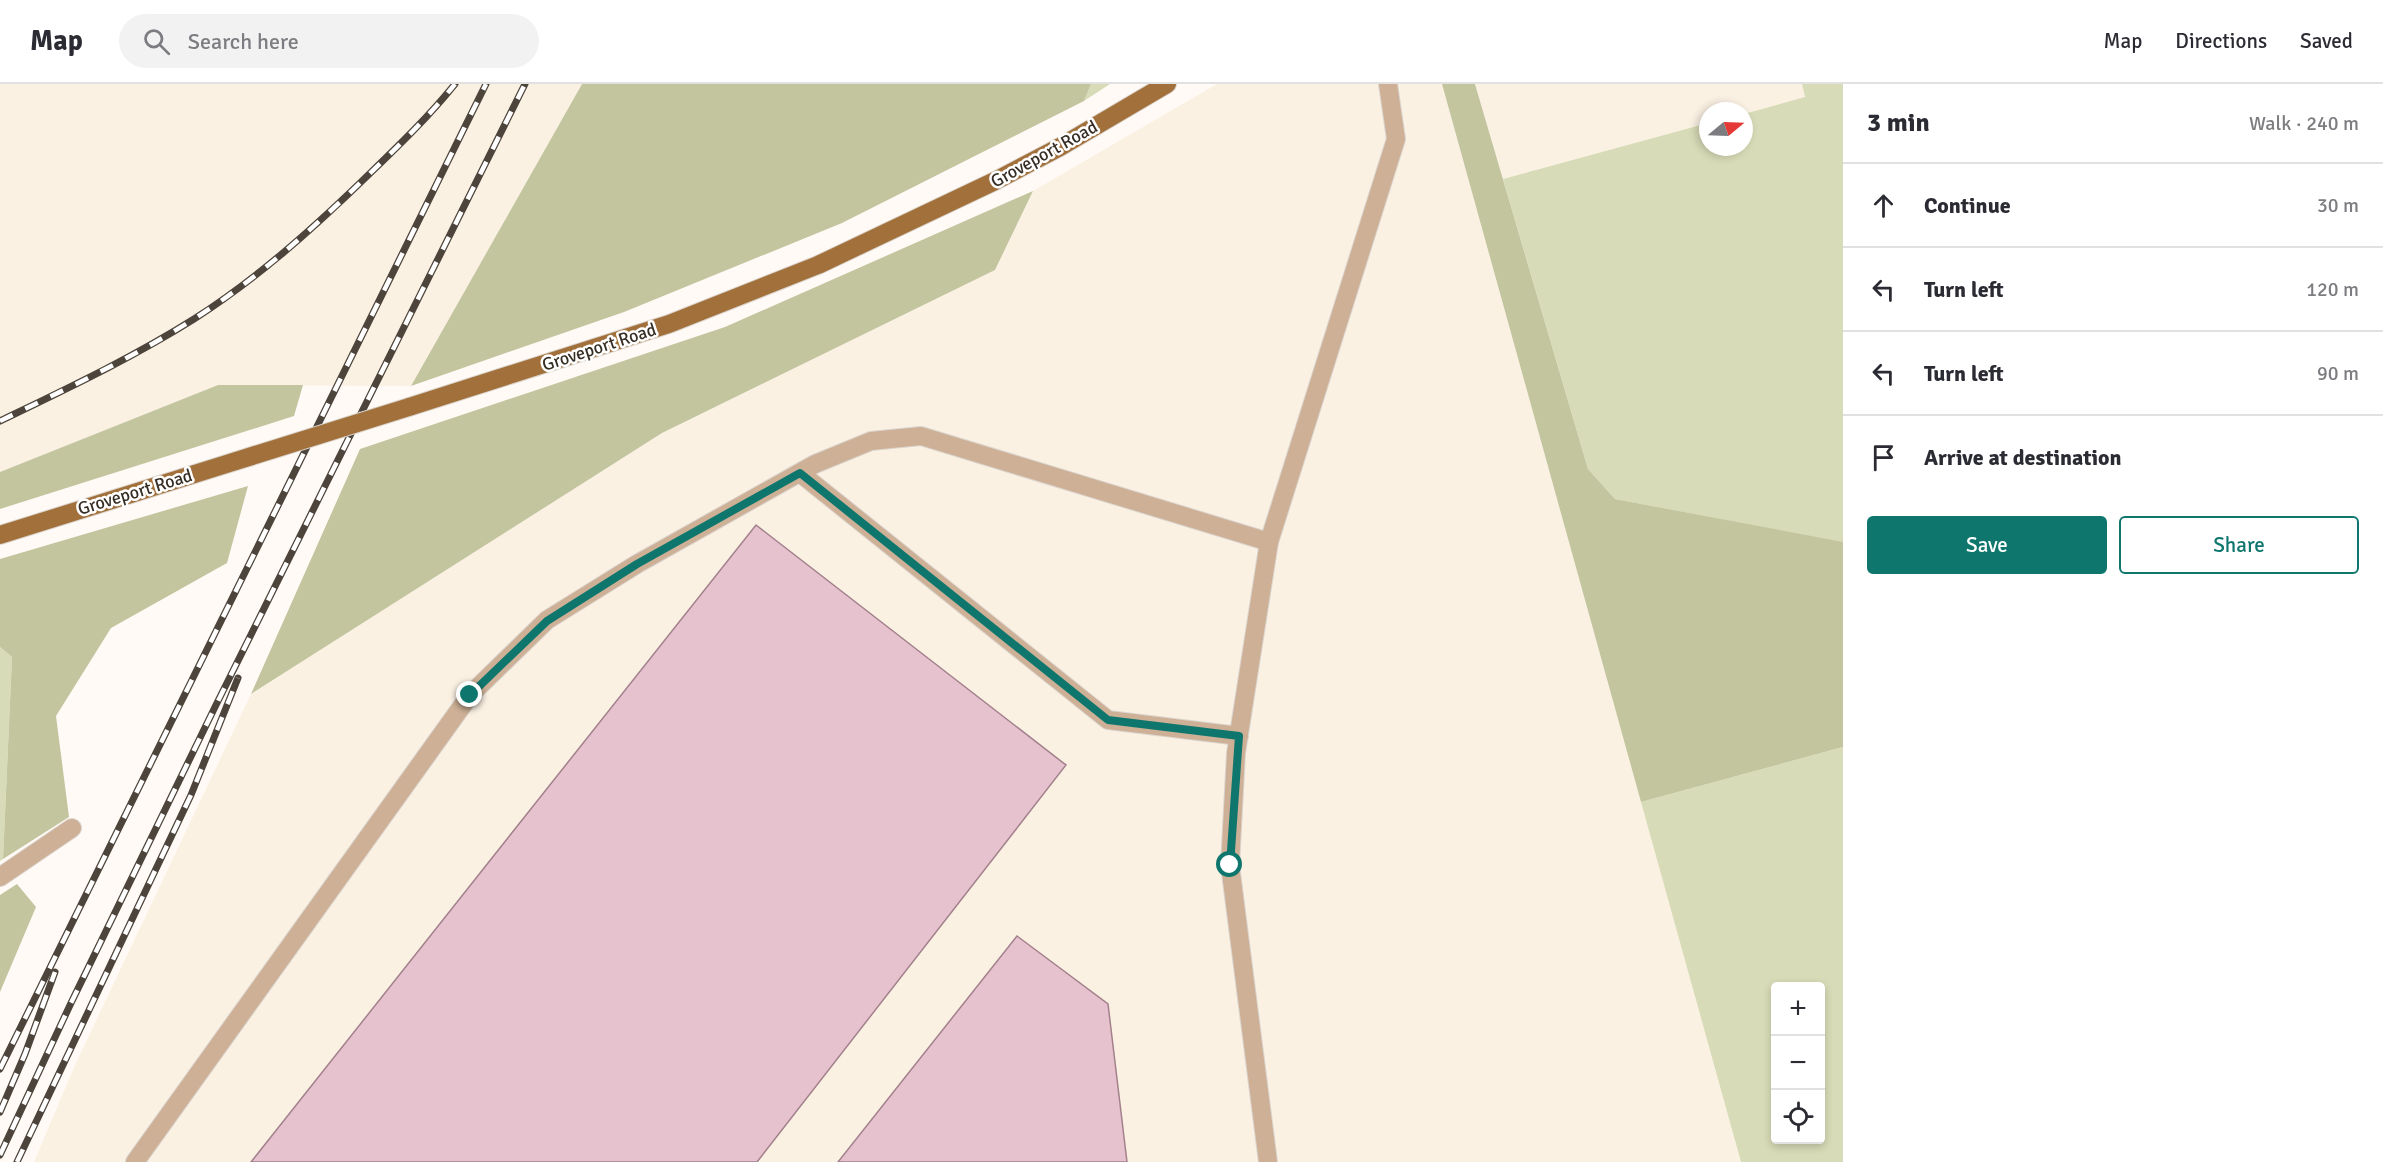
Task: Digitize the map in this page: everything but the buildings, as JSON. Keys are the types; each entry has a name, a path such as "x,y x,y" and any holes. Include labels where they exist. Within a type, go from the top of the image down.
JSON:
{"main road":[{"name":"Groveport Road","path":"0,535 669,324 818,265 994,181 1060,147 1167,84"}],"lane":[{"path":"1268,1162 1230,865 1239,736 1269,542 1396,139 1388,84"},
{"path":"135,1162 470,695 547,621 637,564 800,473 871,441 921,436 1269,542"},
{"path":"800,473 1108,720 1239,736"},
{"path":"0,877 72,828"}],"shaded area":[{"path":"0,84 582,84 411,386 218,385 0,472"},
{"path":"1217,84 1442,84 1741,1162 34,1162 75,1065 251,694 662,433 995,270 1033,191"},
{"path":"1475,84 1802,84 1806,97 1753,112 1753,102 1699,102 1699,125 1503,179"}],"green space":[{"path":"582,84 1091,84 1084,101 842,223 624,312 411,386"},
{"path":"1091,84 1110,84 1084,101"},
{"path":"1442,84 1475,84 1588,469 1615,499 1843,542 1843,747 1641,802"},
{"path":"1802,84 1843,84 1843,542 1615,499 1588,469 1503,179 1699,125 1699,156 1753,156 1753,111 1805,97"},
{"path":"1033,191 995,270 662,433 251,694 360,449 725,327"},
{"path":"218,385 303,385 294,416 0,509 0,472"},
{"path":"248,486 227,563 111,628 56,716 69,817 3,859 12,657 0,647 0,559"},
{"path":"0,647 12,657 3,859 0,861"},
{"path":"1843,747 1843,1162 1741,1162 1641,802"},
{"path":"17,884 36,907 0,992 0,895"}],"railway":[{"path":"0,421 147,347 217,304 301,238 340,202 409,135 455,84"},
{"path":"0,1069 486,84"},
{"path":"0,1155 215,707 525,84"},
{"path":"17,1162 191,795 238,678"},
{"path":"0,1112 25,1054 55,972"}],"route":[{"path":"470,695 547,621 637,564 800,473 1108,720 1239,736 1236,753 1230,865"}]}
